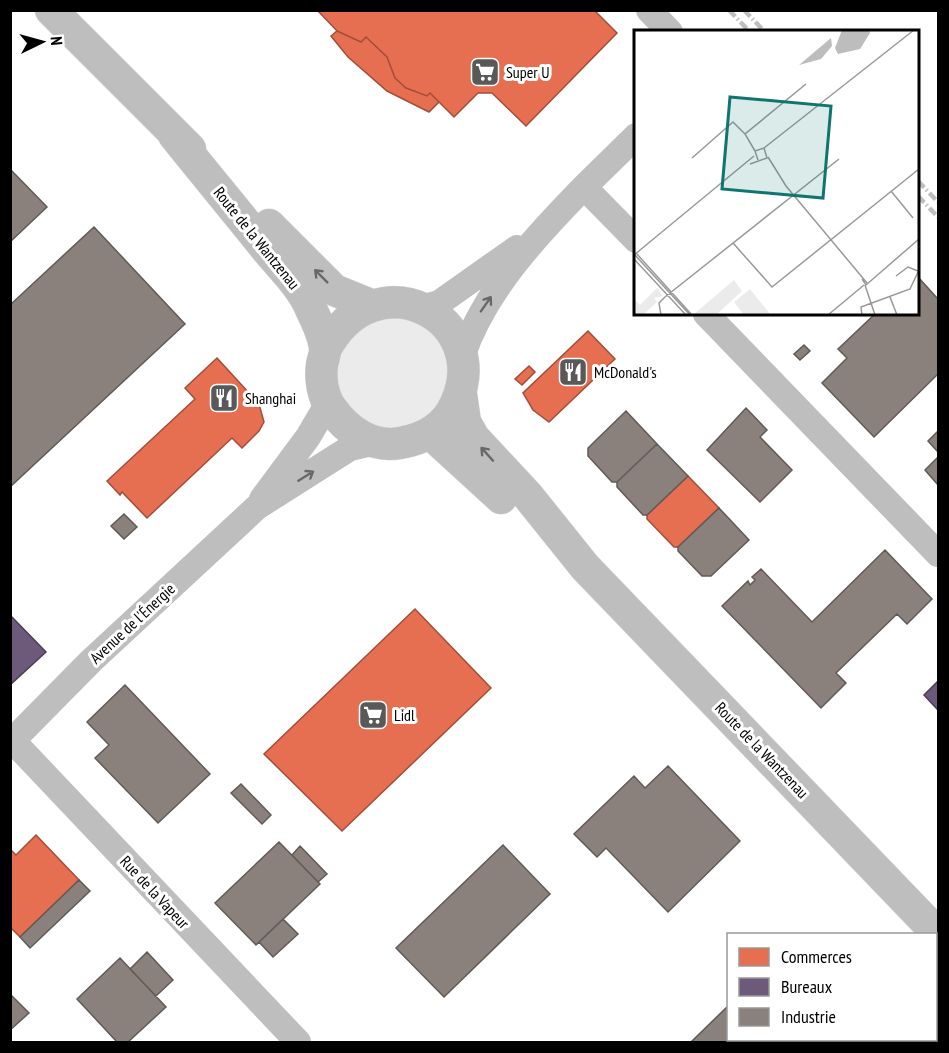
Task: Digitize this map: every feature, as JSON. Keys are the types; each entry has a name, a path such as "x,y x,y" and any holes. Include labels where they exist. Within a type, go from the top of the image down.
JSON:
{"main road":[{"name":"Route de la Wantzenau","path":"51,10 174,135 226,182 334,290 370,305"},
{"name":"Route de la Wantzenau","path":"174,135 305,297 325,350"},
{"path":"387,302 421,308 447,327 462,357 464,375 460,394 449,416 430,433 413,441 394,444 376,442 356,434 340,421 328,403 323,386 322,368 325,350 335,330 351,315 370,305 387,302"},
{"name":"Route de la Wantzenau","path":"460,394 465,422 474,438 528,496 585,567 939,933"},
{"name":"Route de la Wantzenau","path":"430,433 475,472 513,511 585,567"}],"street":[{"path":"649,10 668,30"},
{"path":"462,357 482,307 542,230 634,138"},
{"path":"584,187 634,238"},
{"path":"421,308 439,303 463,288 542,230"},
{"path":"707,315 939,554"},
{"name":"Avenue de l'Énergie","path":"11,740 91,661 256,507 308,437 328,403"},
{"name":"Avenue de l'Énergie","path":"256,507 350,448 376,442"},
{"name":"Rue de la Vapeur","path":"11,740 298,1042"}],"shaded area":[{"path":"400,316 429,326 454,364 445,409 391,435 350,415 337,387 336,371 346,342 369,322"}],"building: Commerces":[{"name":"Super U","path":"317,10 594,10 617,33 526,126 492,93 478,93 454,117 430,93 427,96 406,88 395,78 387,57 366,37 361,42 337,31"},
{"path":"337,31 361,42 366,37 387,57 395,78 406,88 427,96 430,93 439,102 429,112 387,91 348,57 331,36"},
{"name":"McDonald's","path":"588,331 615,359 549,422 533,410 523,393"},
{"path":"217,358 259,404 264,422 259,431 242,448 232,438 147,518 122,492 120,495 107,481 195,399 185,388"},
{"path":"529,366 535,372 522,385 515,379"},
{"path":"688,476 719,508 678,547 674,547 647,519 647,515"},
{"path":"415,609 491,688 342,831 264,754"},
{"path":"36,835 79,880 20,937 10,927 10,849 16,855"}],"building: Bureaux":[{"path":"10,615 46,652 10,685"},
{"path":"938,681 938,710 924,695"}],"building: Industrie":[{"path":"10,169 47,207 10,242"},
{"path":"94,227 185,324 10,487 10,305"},
{"path":"919,278 938,299 938,374 874,437 822,383 847,358 838,349 874,315 919,315"},
{"path":"804,345 810,351 800,360 794,354"},
{"path":"746,408 767,430 760,437 792,470 760,502 707,450"},
{"path":"626,411 657,444 617,482 612,482 588,456 588,448"},
{"path":"938,431 938,452 928,441"},
{"path":"657,444 688,476 647,515 643,515 617,487 617,482"},
{"path":"938,457 938,485 925,470"},
{"path":"719,508 749,540 711,576 702,576 678,551 678,547"},
{"path":"124,514 137,527 124,539 111,526"},
{"path":"885,550 932,599 907,624 897,614 836,673 846,683 821,708 722,606 748,581 750,585 755,580 752,577 761,569 812,622"},
{"path":"125,685 210,774 158,823 95,758 109,745 87,722"},
{"path":"668,766 740,841 668,912 606,848 597,857 574,834 634,776 645,788"},
{"path":"241,784 271,815 262,824 231,793"},
{"path":"279,842 320,884 256,945 215,903"},
{"path":"503,845 550,894 444,997 396,948"},
{"path":"300,846 327,874 318,882 292,855"},
{"path":"79,880 90,891 30,948 20,937"},
{"path":"283,919 298,934 273,957 259,942"},
{"path":"147,952 173,980 156,996 130,969"},
{"path":"120,958 166,1007 128,1042 117,1042 77,999"},
{"path":"10,994 29,1013 10,1030"},
{"path":"727,1007 727,1041 764,1041 763,1042 691,1042"}],"railway":[{"path":"729,10 748,30"},
{"path":"744,10 763,30"},
{"path":"919,182 938,202"},
{"path":"919,197 938,217"}],"place":[{"name":"Super U","path":"485,72"},
{"name":"McDonald's","path":"573,372"},
{"name":"Shanghai","path":"224,398"},
{"name":"Lidl","path":"373,715"}]}
